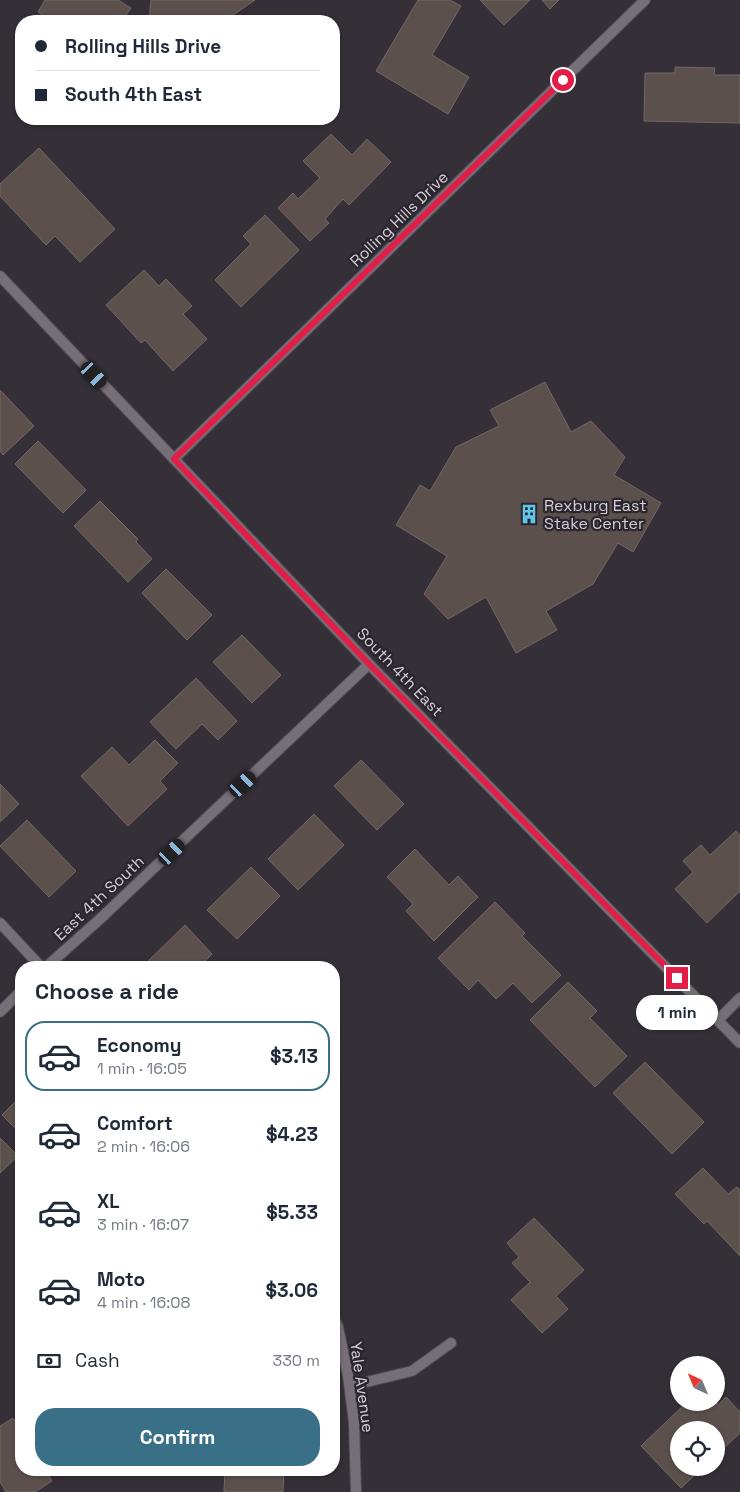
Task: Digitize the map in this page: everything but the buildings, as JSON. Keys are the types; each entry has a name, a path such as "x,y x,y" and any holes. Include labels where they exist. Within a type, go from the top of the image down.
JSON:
{"street":[{"name":"Rolling Hills Drive","path":"174,459 645,0"},
{"name":"South 4th East","path":"0,276 369,664 740,1043"},
{"name":"East 4th South","path":"52,961 100,919 369,664"},
{"path":"0,923 37,961"},
{"path":"0,1012 15,997"},
{"path":"718,1020 740,998"},
{"name":"Yale Avenue","path":"340,1337 350,1386 354,1422 356,1492"},
{"path":"350,1386 412,1371 451,1343"}],"place":[{"name":"Rexburg East Stake Center","path":"529,514"}],"route":[{"path":"563,80 174,459 369,664 677,978"}]}
